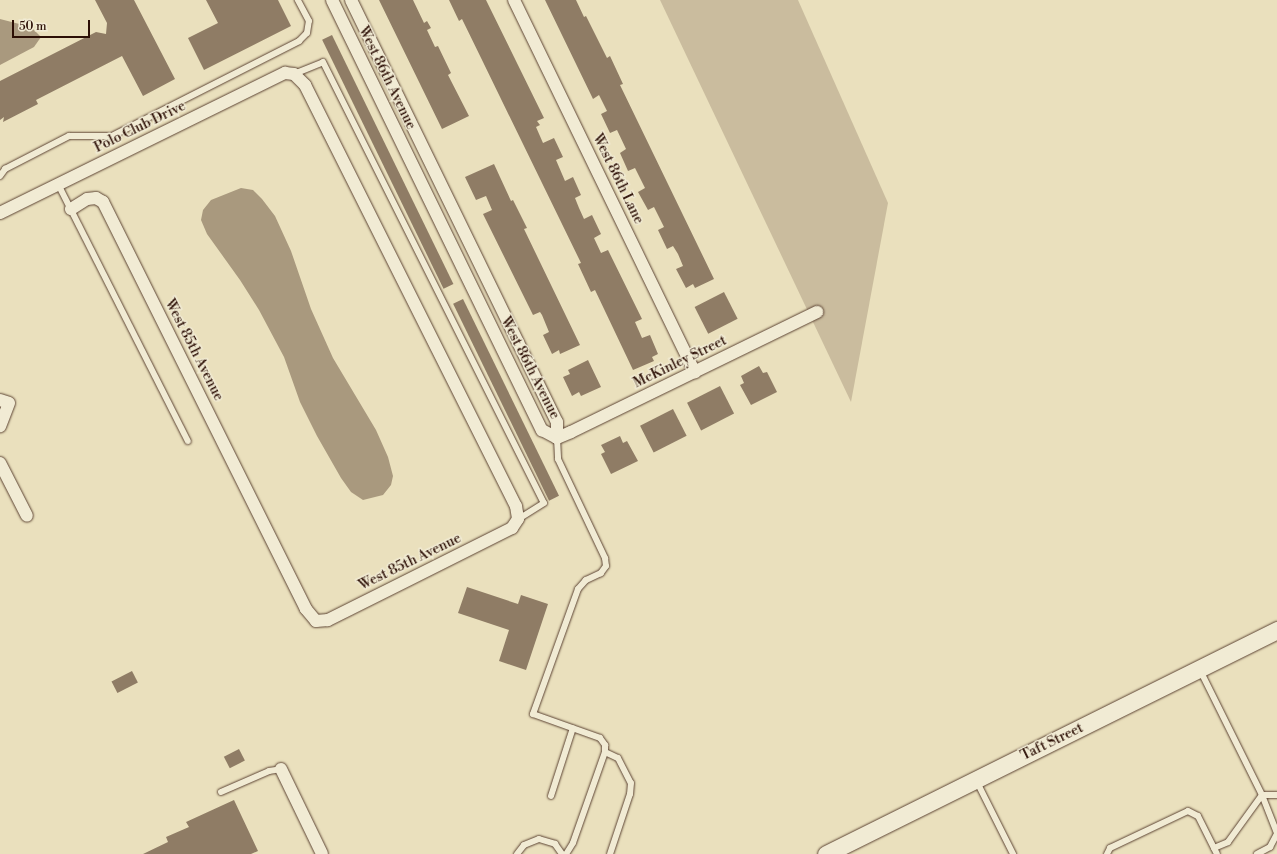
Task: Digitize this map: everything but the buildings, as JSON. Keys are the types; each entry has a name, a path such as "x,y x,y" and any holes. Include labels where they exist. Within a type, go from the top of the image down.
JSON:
{"main road":[{"name":"Taft Street","path":"826,854 1277,630"}],"street":[{"name":"West 86th Avenue","path":"332,0 542,430 557,438 557,422 351,0"},
{"name":"West 86th Lane","path":"514,0 695,372"},
{"name":"Polo Club Drive","path":"0,213 285,74 294,74"},
{"path":"294,74 305,85 516,506 518,519"},
{"name":"West 85th Avenue","path":"71,209 88,200 96,198 103,202 306,609 316,620 328,620 505,532 512,528 518,519"},
{"name":"McKinley Street","path":"557,438 817,312"},
{"path":"0,400 9,403 0,426"},
{"path":"0,463 27,516"},
{"path":"281,769 322,854"}],"lane":[{"path":"0,176 5,169 69,136 112,136 299,42 307,33 309,21 298,0"},
{"path":"294,74 323,62 544,503 518,519"},
{"path":"58,184 188,442"},
{"path":"557,438 558,459 605,558 606,566 601,573 586,580 578,588 533,714 600,738 605,745 605,752 573,843 566,854"},
{"path":"1200,669 1262,795 1277,833 1270,847 1257,854"},
{"path":"551,796 573,728"},
{"path":"605,752 618,758 631,783 630,794 610,854"},
{"path":"221,792 268,771 281,769"},
{"path":"976,780 1013,854"},
{"path":"1262,795 1277,795"},
{"path":"1214,848 1228,842 1262,795"},
{"path":"1107,854 1110,848 1188,811 1198,816 1217,854"},
{"path":"517,854 524,845 539,839 555,844 562,854"}],"shaded area":[{"path":"660,0 798,0 888,203 851,402"},
{"path":"0,19 31,27 41,37 34,47 0,65"},
{"path":"241,188 253,190 275,216 291,251 311,309 333,358 376,430 388,457 393,476 391,485 383,495 363,500 351,492 341,478 300,402 284,357 259,310 240,280 207,234 201,220 203,210 211,200"}]}
